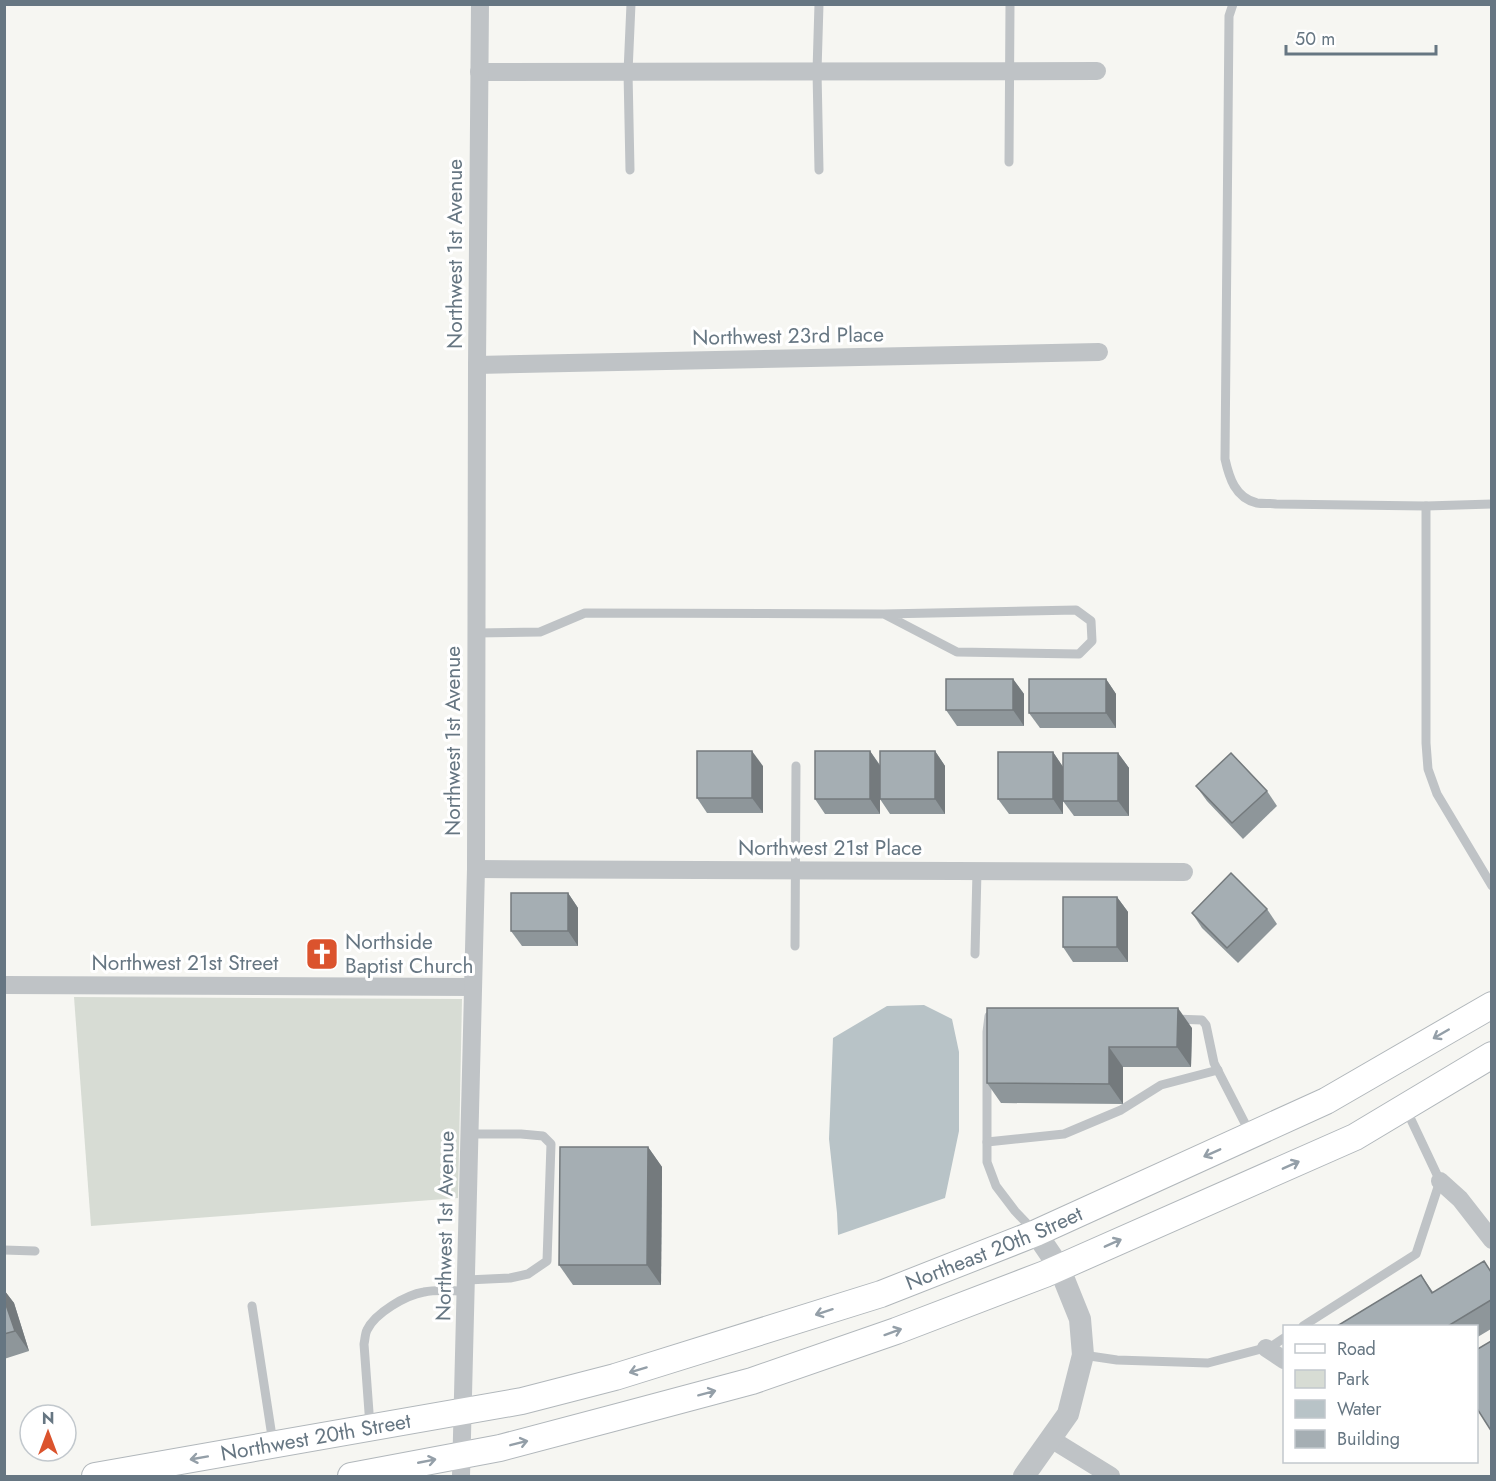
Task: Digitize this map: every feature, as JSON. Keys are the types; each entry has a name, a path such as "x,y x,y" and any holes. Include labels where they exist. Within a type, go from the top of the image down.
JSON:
{"main road":[{"name":"Northeast 20th Street","path":"463,1412 522,1401 603,1380 706,1349 881,1294 1036,1233 1326,1101 1491,1005"},
{"name":"Northeast 20th Street","path":"461,1465 500,1448 752,1381 896,1331 1046,1274 1355,1137 1491,1055"},
{"name":"Northwest 20th Street","path":"95,1476 463,1412"},
{"name":"Northwest 20th Street","path":"356,1476 461,1465"}],"street":[{"name":"Northwest 1st Avenue","path":"461,1465 476,869 480,4"},
{"path":"479,72 1097,71"},
{"name":"Northwest 23rd Place","path":"477,365 1099,352"},
{"name":"Northwest 21st Place","path":"476,869 1184,872"},
{"name":"Northwest 21st Street","path":"4,985 473,987"},
{"path":"1440,1181 1460,1199 1491,1240"},
{"path":"1024,1476 1068,1414 1083,1355 1080,1319 1059,1267 1036,1233"},
{"path":"1266,1348 1283,1359"},
{"path":"1051,1439 1111,1476"}],"lane":[{"path":"630,171 628,72 631,4"},
{"path":"819,4 819,171"},
{"path":"1009,162 1010,4"},
{"path":"1233,4 1228,28 1225,459 1235,488 1244,498 1256,502 1426,506 1491,504"},
{"path":"1426,506 1428,770 1437,794 1491,885"},
{"path":"476,633 540,632 585,613 884,614 1076,610 1091,621 1092,641 1079,654 957,652 884,614"},
{"path":"795,946 796,766"},
{"path":"975,954 977,871"},
{"path":"1000,1016 989,1016 987,1032 987,1162 996,1186 1036,1233"},
{"path":"1166,1019 1202,1020 1206,1025 1214,1063 1252,1136"},
{"path":"987,1142 1064,1134 1121,1110 1161,1085 1218,1070"},
{"path":"1305,1325 1416,1254 1440,1181 1405,1107"},
{"path":"370,1428 364,1344 367,1331 372,1323 405,1298 425,1291 528,1274 546,1261 551,1144 543,1137 521,1134 470,1134"},
{"path":"4,1250 35,1251"},
{"path":"252,1306 273,1445"},
{"path":"1083,1355 1117,1360 1208,1363 1266,1348 1283,1339"}],"green space":[{"path":"74,997 462,999 458,1198 91,1226"}],"water":[{"path":"924,1005 952,1019 959,1052 959,1131 945,1198 838,1235 829,1139 833,1038 887,1006"}],"building":[{"path":"946,679 1013,679 1013,710 946,710"},
{"path":"1029,679 1106,679 1106,713 1029,713"},
{"path":"697,751 752,751 752,798 697,798"},
{"path":"815,751 870,751 870,799 815,799"},
{"path":"880,751 935,751 935,799 880,799"},
{"path":"998,752 1053,752 1053,799 998,799"},
{"path":"1063,753 1118,753 1118,801 1063,801"},
{"path":"1231,753 1267,791 1232,823 1196,786"},
{"path":"1231,873 1267,909 1227,948 1192,913"},
{"path":"511,893 568,893 568,931 511,931"},
{"path":"1063,897 1117,897 1117,947 1063,947"},
{"path":"987,1008 1178,1008 1177,1047 1109,1047 1109,1084 987,1083"},
{"path":"560,1147 648,1147 647,1265 559,1265"},
{"path":"1484,1261 1491,1272 1491,1300 1450,1325 1339,1325 1421,1275 1432,1293"},
{"path":"4,1299 15,1331 4,1334"},
{"path":"1491,1341 1490,1429 1478,1410 1478,1349"}],"place":[{"name":"Northside Baptist Church","path":"322,954"}]}
